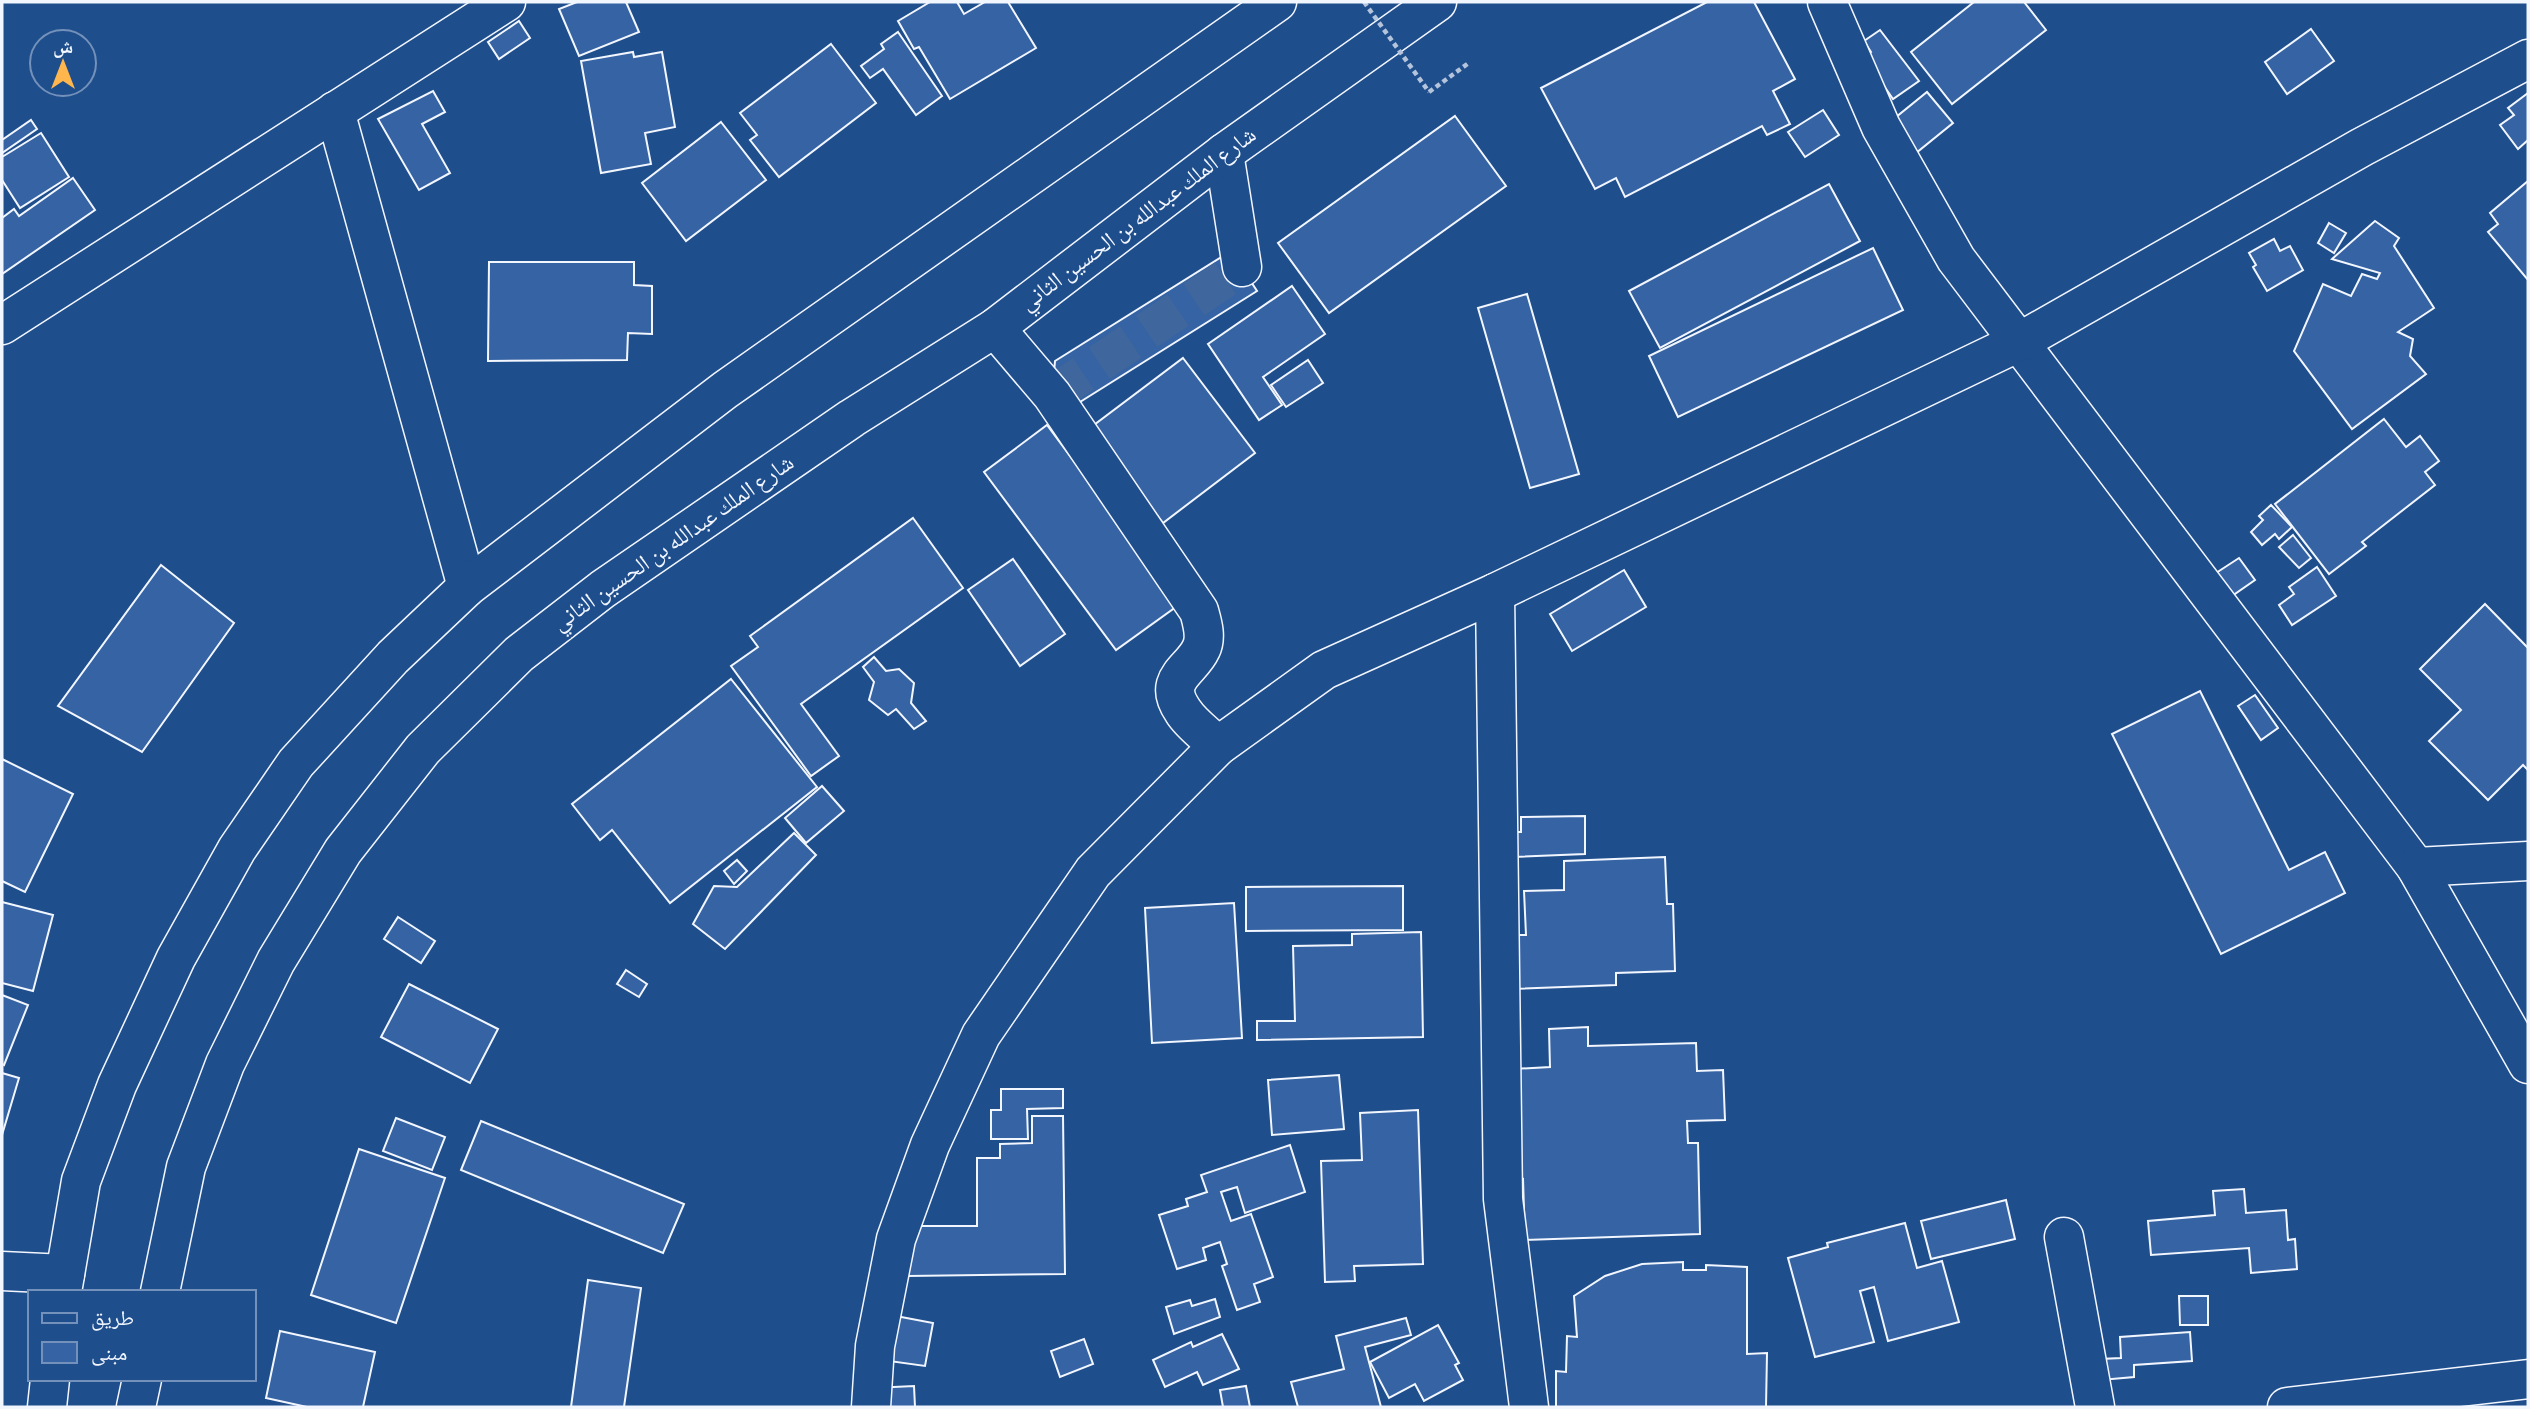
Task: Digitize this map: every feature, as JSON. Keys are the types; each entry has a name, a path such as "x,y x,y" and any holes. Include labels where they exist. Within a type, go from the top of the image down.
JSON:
{"main road":[{"path":"2,325 506,2"},
{"path":"2,1271 63,1283 81,1181 117,1085 176,958 237,849 296,763 393,657 467,587 725,390 1277,2"},
{"name":"شارع الملك عبدالله بن الحسين الثاني","path":"160,1290 186,1167 225,1065 276,961 343,851 423,749 519,654 603,589 852,418 995,328 1224,153 1437,2"},
{"path":"1826,2 1881,127 1956,259 2021,341 2416,867 2528,1064"},
{"path":"871,1407 875,1346 896,1239 930,1145 981,1035 1093,872 1218,746 1324,670 1494,593 2021,341 2362,147 2528,59"},
{"path":"335,111 467,587"},
{"path":"1224,153 1242,267"},
{"path":"995,328 1052,395 1199,611 1204,628 1201,649 1179,674 1175,693 1183,711 1218,746"},
{"path":"1494,593 1503,1199 1529,1407"},
{"path":"2416,867 2528,860"},
{"path":"2064,1237 2095,1407"},
{"path":"2287,1407 2528,1380"},
{"path":"47,1407 50,1381"},
{"path":"136,1407 142,1381"}],"path":[{"path":"1364,2 1429,92 1470,62"}],"building":[{"path":"577,2 626,2 639,32 579,56 559,9"},
{"path":"930,2 957,2 964,14 985,2 1008,2 1036,48 950,99 919,47 914,49 898,21"},
{"path":"1707,2 1754,2 1795,79 1773,91 1790,124 1767,135 1762,126 1625,197 1616,178 1595,189 1541,88"},
{"path":"1974,2 2024,2 2046,30 1952,104 1911,52"},
{"path":"519,21 530,38 499,59 488,42"},
{"path":"2311,29 2334,61 2287,94 2265,62"},
{"path":"1880,30 1919,81 1893,99 1864,57 1871,52 1864,41"},
{"path":"898,32 942,96 916,115 883,69 870,78 861,66 884,49 881,44"},
{"path":"831,44 876,103 779,177 750,140 757,135 740,113"},
{"path":"633,52 634,57 662,52 675,127 645,133 651,164 601,173 581,61"},
{"path":"433,91 445,112 422,124 450,173 419,190 378,119"},
{"path":"1927,92 1953,123 1916,153 1890,122"},
{"path":"2528,93 2528,140 2518,149 2500,125 2514,115 2508,108"},
{"path":"1823,110 1839,135 1805,157 1788,132"},
{"path":"1455,116 1506,186 1329,313 1278,243"},
{"path":"31,120 37,129 2,153 2,140"},
{"path":"721,122 766,180 686,241 642,183"},
{"path":"41,133 69,177 20,208 2,180 2,157"},
{"path":"73,178 95,210 2,274 2,218 14,209 19,216"},
{"path":"2528,181 2528,280 2488,232 2498,224 2490,213"},
{"path":"1829,184 1860,241 1660,348 1629,291"},
{"path":"2375,221 2399,238 2394,246 2434,308 2398,332 2413,339 2410,356 2426,374 2352,429 2294,351 2323,284 2351,296 2362,274 2377,279 2380,273 2332,259"},
{"path":"2329,223 2346,233 2334,253 2318,243"},
{"path":"2274,239 2280,251 2290,246 2303,270 2267,291 2253,267 2256,265 2249,253"},
{"path":"1873,248 1903,310 1678,417 1649,356"},
{"path":"1231,251 1257,291 1080,402 1052,395 1055,361"},
{"path":"489,262 634,262 634,285 652,286 652,334 628,333 627,360 488,361"},
{"path":"1292,286 1325,334 1263,377 1282,405 1259,420 1208,344"},
{"path":"1527,294 1579,474 1530,488 1478,308"},
{"path":"1183,358 1255,453 1163,523 1090,428"},
{"path":"1308,360 1323,383 1286,407 1271,385"},
{"path":"2384,419 2406,447 2420,436 2439,461 2425,472 2435,485 2362,542 2366,546 2329,574 2275,504"},
{"path":"1047,425 1180,604 1116,650 984,472"},
{"path":"2271,505 2292,527 2279,539 2275,534 2262,545 2251,532 2263,520 2259,516"},
{"path":"913,518 963,588 801,704 839,756 811,776 731,666 758,647 750,636"},
{"path":"2293,535 2311,558 2299,568 2279,547"},
{"path":"2239,558 2255,580 2229,598 2213,575"},
{"path":"1013,559 1065,634 1020,666 968,590"},
{"path":"161,565 234,623 142,752 58,706"},
{"path":"2317,567 2336,596 2292,625 2279,605 2294,594 2289,587"},
{"path":"1624,570 1646,607 1572,651 1550,614"},
{"path":"2485,604 2528,648 2528,770 2523,765 2488,800 2429,741 2461,710 2420,669"},
{"path":"874,657 886,671 899,669 914,683 911,703 926,721 914,729 896,709 888,715 869,700 874,682 863,667"},
{"path":"731,679 817,787 670,903 612,830 600,840 572,804"},
{"path":"2200,691 2289,870 2325,852 2345,893 2221,954 2112,734"},
{"path":"2255,695 2278,728 2261,740 2238,706"},
{"path":"2,759 73,794 25,892 2,881"},
{"path":"822,786 844,811 806,843 785,818"},
{"path":"1585,816 1585,854 1514,857 1514,832 1521,832 1521,817"},
{"path":"794,833 816,855 725,949 693,924 714,886 737,887"},
{"path":"1665,857 1667,904 1673,904 1675,971 1616,973 1616,985 1510,989 1508,935 1526,935 1524,891 1564,890 1564,861"},
{"path":"737,860 747,871 734,884 724,871"},
{"path":"1403,886 1403,930 1246,931 1246,887"},
{"path":"2,902 53,915 33,991 2,983"},
{"path":"1234,903 1242,1038 1152,1043 1145,908"},
{"path":"398,917 435,941 421,963 384,939"},
{"path":"1421,932 1423,1037 1257,1040 1257,1021 1295,1021 1293,946 1352,945 1352,934"},
{"path":"626,970 647,984 639,997 617,984"},
{"path":"409,984 498,1029 470,1083 381,1037"},
{"path":"2,995 28,1005 4,1065 2,1064"},
{"path":"1588,1027 1588,1046 1696,1043 1697,1071 1723,1070 1725,1120 1687,1121 1688,1143 1698,1143 1700,1234 1525,1240 1523,1179 1516,1180 1513,1069 1550,1067 1549,1029"},
{"path":"2,1073 19,1078 2,1135"},
{"path":"1339,1075 1344,1129 1272,1135 1268,1080"},
{"path":"1001,1089 1063,1089 1063,1108 1027,1109 1028,1139 991,1139 991,1110 1001,1110"},
{"path":"1418,1110 1423,1264 1354,1266 1355,1281 1325,1282 1321,1161 1362,1160 1360,1113"},
{"path":"1032,1116 1063,1116 1065,1274 908,1276 908,1226 977,1226 977,1158 1000,1158 1000,1144 1032,1143"},
{"path":"396,1118 445,1137 432,1170 383,1151"},
{"path":"481,1121 684,1204 663,1253 461,1170"},
{"path":"1290,1145 1305,1192 1245,1213 1237,1187 1221,1192 1231,1221 1251,1214 1273,1277 1254,1284 1260,1302 1237,1310 1222,1266 1227,1264 1220,1242 1203,1248 1206,1260 1177,1269 1159,1215 1188,1206 1186,1199 1207,1192 1201,1175"},
{"path":"359,1149 445,1178 396,1323 311,1295"},
{"path":"2244,1189 2246,1213 2286,1210 2288,1240 2295,1239 2297,1269 2251,1273 2249,1248 2151,1255 2148,1221 2215,1215 2213,1191"},
{"path":"2006,1200 2015,1239 1931,1259 1921,1221"},
{"path":"1905,1223 1917,1268 1942,1261 1959,1322 1888,1341 1874,1287 1860,1291 1874,1342 1815,1357 1788,1258 1828,1247 1827,1243"},
{"path":"1683,1262 1683,1270 1706,1270 1706,1265 1747,1267 1747,1354 1767,1353 1766,1407 1556,1407 1556,1371 1566,1372 1567,1336 1577,1337 1574,1296 1605,1276 1642,1264"},
{"path":"588,1280 641,1288 624,1407 571,1407"},
{"path":"2179,1296 2208,1296 2208,1325 2180,1325"},
{"path":"1215,1299 1220,1317 1174,1334 1166,1307 1190,1300 1192,1306"},
{"path":"896,1316 933,1323 925,1366 889,1361"},
{"path":"1406,1318 1411,1335 1365,1347 1381,1407 1298,1407 1291,1382 1344,1369 1336,1336"},
{"path":"1438,1325 1459,1363 1455,1365 1463,1380 1424,1401 1415,1384 1389,1398 1370,1362"},
{"path":"280,1331 375,1352 363,1407 307,1407 266,1398"},
{"path":"2190,1332 2192,1361 2134,1365 2134,1377 2101,1380 2100,1359 2121,1358 2120,1337"},
{"path":"1222,1334 1239,1369 1203,1385 1197,1372 1165,1387 1153,1360 1191,1342 1193,1347"},
{"path":"1084,1339 1093,1364 1060,1377 1051,1351"},
{"path":"914,1386 915,1407 874,1407 873,1388"},
{"path":"1246,1386 1250,1407 1223,1407 1220,1390"}],"tunnel":[{"path":"1052,395 1242,267"}]}
